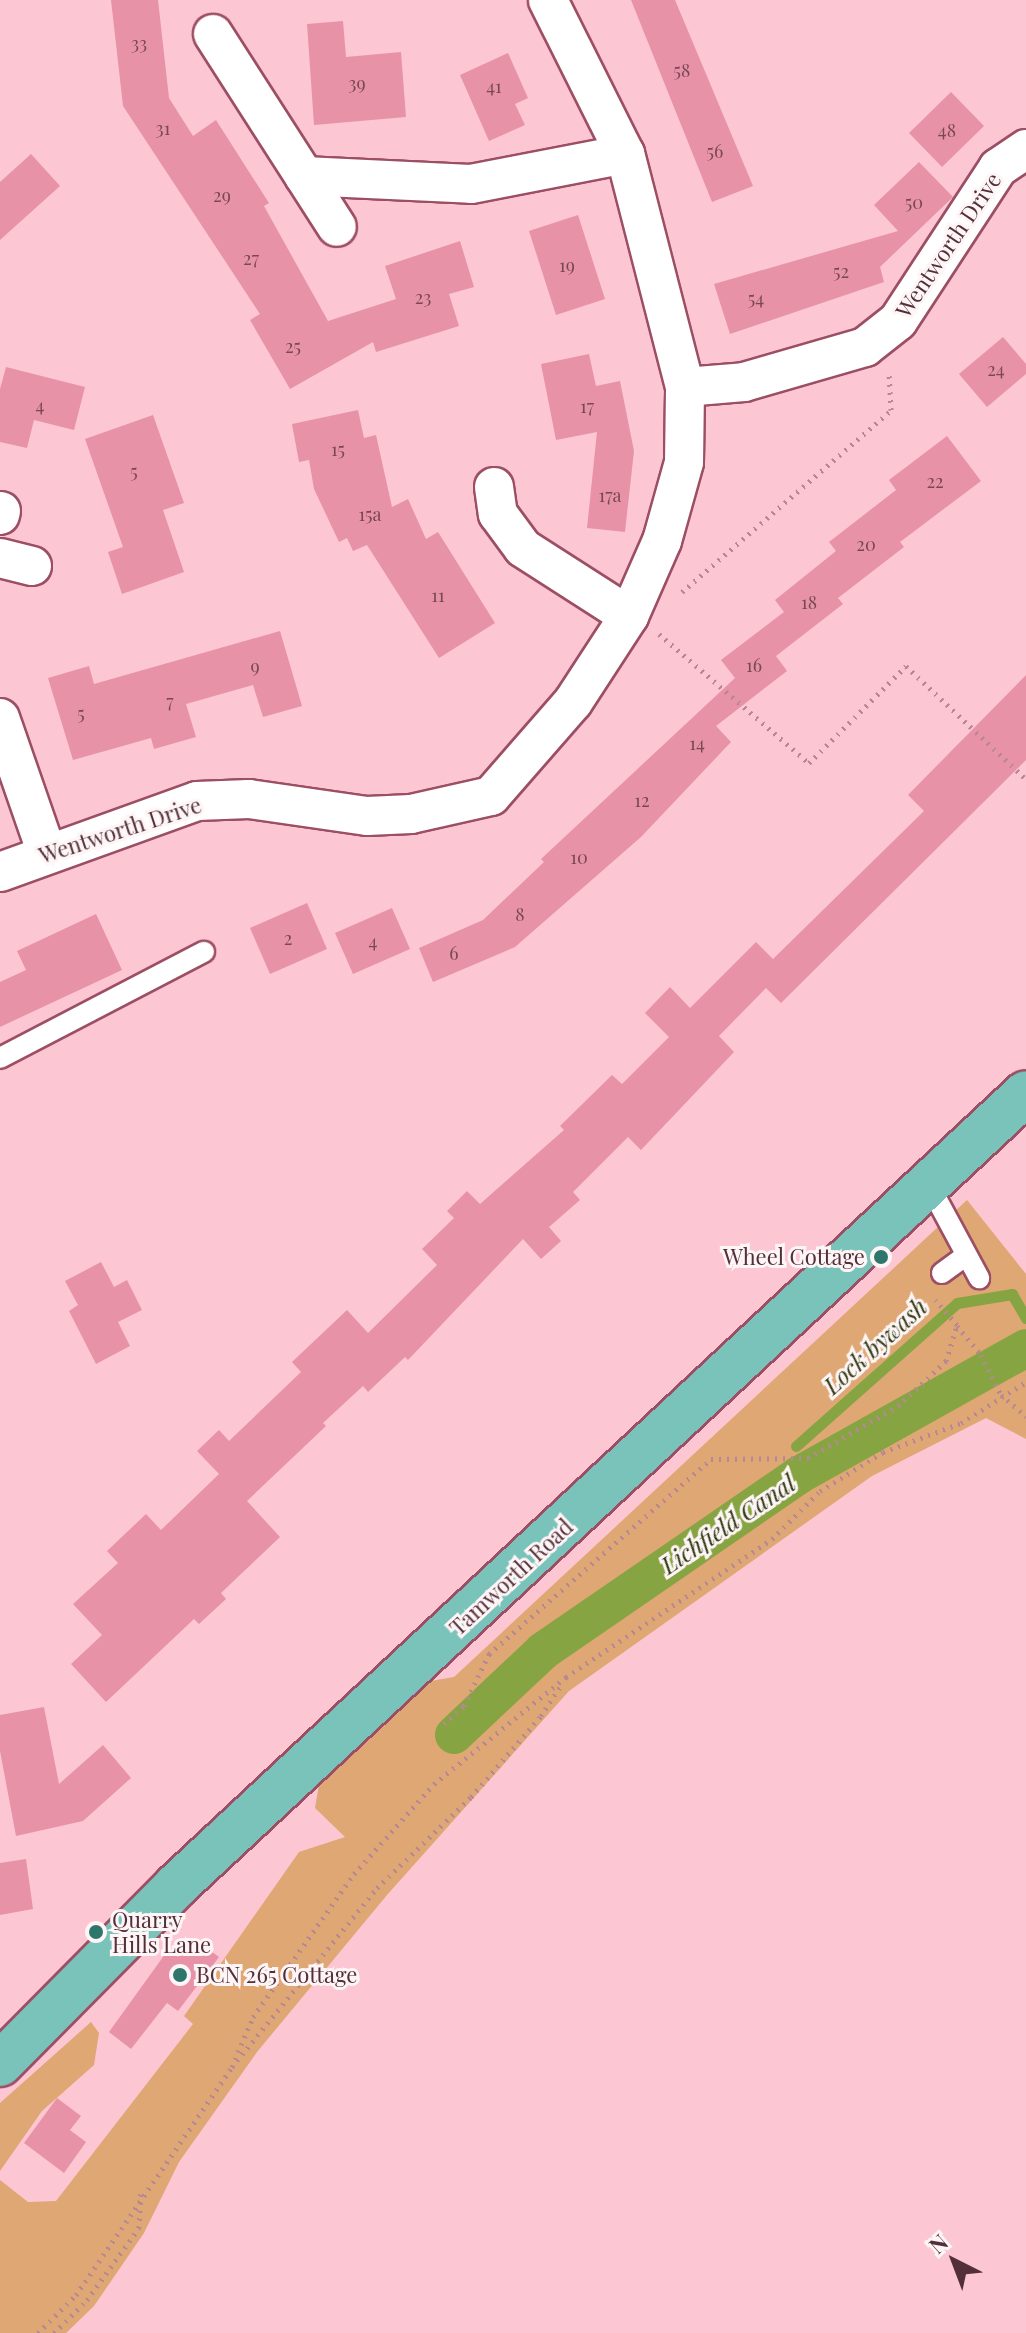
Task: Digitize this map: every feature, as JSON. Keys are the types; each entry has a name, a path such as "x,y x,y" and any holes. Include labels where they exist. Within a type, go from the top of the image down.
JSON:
{"main road":[{"name":"Tamworth Road","path":"0,2064 176,1886 1026,1093"}],"street":[{"name":"Wentworth Drive","path":"0,872 197,801 249,799 367,816 411,814 491,796 573,702 637,619 684,462 685,387 625,154 548,0"},
{"path":"213,34 337,227"},
{"name":"Wentworth Drive","path":"685,387 744,382 865,347 898,321 998,168 1026,149"},
{"path":"304,176 471,184 625,154"},
{"path":"494,487 498,514 523,548 637,619"},
{"path":"0,718 47,854"}],"lane":[{"path":"0,1058 204,952"},
{"path":"929,1185 979,1278"},
{"path":"942,1273 965,1256"}],"path":[{"path":"669,603 891,410 889,371 898,321"},
{"path":"637,619 809,763 906,666 1026,779"},
{"path":"941,1307 981,1355 1001,1395 1026,1416"},
{"path":"444,1724 464,1706 489,1654 711,1459 808,1458 898,1406 946,1361 957,1325"},
{"path":"232,2067 253,2017 354,1874 434,1784 566,1677 772,1539 820,1491 883,1452 961,1423 1026,1382"},
{"path":"38,2333 76,2295 141,2192 232,2067 377,1888 471,1797 541,1716 566,1677"},
{"path":"54,2333 87,2300 139,2228 141,2192"}],"shaded area":[{"path":"967,1200 1026,1274 1026,1439 986,1418 872,1476 569,1691 387,1895 257,2052 179,2162 144,2233 94,2306 66,2333 0,2333 0,2180 28,2202 56,2201 193,2024 184,2016 299,1852 345,1837 315,1808 319,1785 431,1681 454,1677"},
{"path":"1026,1331 1026,1359 971,1389 963,1369"},
{"path":"91,2022 99,2033 94,2065 42,2111 0,2171 0,2103"}],"building":[{"path":"111,0 158,0 169,98 193,136 216,120 269,203 264,206 328,321 396,299 385,266 460,241 474,287 449,294 459,326 376,352 373,342 290,389 250,320 260,314 123,106"},
{"path":"631,0 675,0 753,186 712,202"},
{"path":"343,21 346,57 401,52 406,117 314,125 307,24"},
{"path":"508,53 528,98 515,104 525,125 489,141 460,75"},
{"path":"951,92 984,126 942,167 909,133"},
{"path":"31,154 60,186 0,240 0,182"},
{"path":"919,162 953,197 880,267 884,282 730,334 714,284 898,231 874,205"},
{"path":"578,215 605,299 556,315 529,231"},
{"path":"1003,337 1026,364 1026,374 987,407 959,374"},
{"path":"589,354 596,386 620,381 634,451 625,532 587,528 597,432 556,440 541,364"},
{"path":"6,367 85,387 74,430 34,420 27,448 0,442 0,389"},
{"path":"358,410 364,438 376,435 392,507 408,499 426,539 438,532 495,623 439,658 367,545 353,551 347,538 339,542 314,489 309,460 299,462 292,424"},
{"path":"153,415 184,503 163,510 184,572 122,594 108,552 123,547 85,439"},
{"path":"947,436 981,481 900,542 904,547 838,598 843,604 776,656 787,671 716,726 731,742 641,837 515,947 433,982 419,948 483,920 544,862 541,859 735,678 721,660 784,612 775,600 836,551 829,542 896,490 889,480"},
{"path":"280,631 302,706 263,717 253,685 186,704 196,737 154,749 151,738 73,760 48,678 89,666 94,684"},
{"path":"1026,675 1026,760 781,1003 766,988 719,1036 734,1052 641,1150 628,1137 573,1192 580,1200 549,1227 561,1241 541,1259 523,1239 408,1360 405,1357 368,1392 363,1386 323,1423 326,1426 247,1501 280,1537 221,1593 226,1599 199,1624 194,1619 106,1702 71,1664 102,1635 73,1604 118,1563 107,1551 146,1514 161,1530 219,1474 197,1451 219,1430 229,1441 301,1372 292,1362 347,1310 368,1333 437,1265 422,1249 454,1218 447,1211 467,1191 480,1204 564,1130 560,1126 612,1075 622,1084 669,1037 645,1013 670,987 690,1008 756,942 773,959 924,811 908,795"},
{"path":"307,903 327,949 270,974 250,928"},
{"path":"392,908 410,949 353,974 335,933"},
{"path":"96,914 122,970 0,1027 0,982 26,970 17,951"},
{"path":"101,1262 114,1287 127,1280 142,1310 118,1322 130,1346 96,1364 69,1311 78,1305 65,1281"},
{"path":"44,1707 59,1784 103,1745 131,1778 83,1821 16,1836 0,1751 0,1715"},
{"path":"26,1859 33,1909 0,1915 0,1863"},
{"path":"193,1938 219,1957 178,2011 167,2003 131,2049 109,2032 168,1950 178,1957"},
{"path":"57,2098 81,2116 70,2130 86,2142 64,2173 24,2143"}],"waterway":[{"name":"Lock bywash","path":"796,1446 957,1303 1012,1294 1026,1318"},
{"name":"Lichfield Canal","path":"454,1735 543,1651 799,1475 1026,1348"}],"place":[{"name":"Wheel Cottage","path":"881,1257"},
{"name":"Quarry Hills Lane","path":"96,1932"},
{"name":"BCN 265 Cottage","path":"180,1975"}]}
